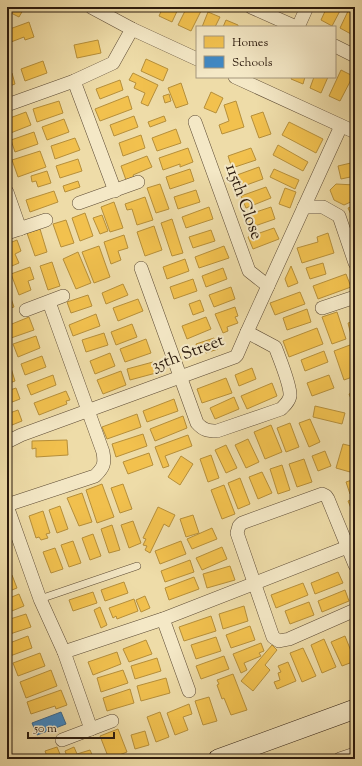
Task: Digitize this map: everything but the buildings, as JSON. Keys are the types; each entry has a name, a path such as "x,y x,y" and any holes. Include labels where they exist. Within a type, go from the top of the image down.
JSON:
{"street":[{"path":"91,7 132,29 196,59"},
{"path":"251,7 295,26"},
{"path":"298,26 307,7"},
{"path":"7,105 74,81 113,63 132,29"},
{"path":"336,46 355,56"},
{"path":"237,78 355,132"},
{"path":"74,81 115,191"},
{"name":"115th Close","path":"195,122 249,271 268,286"},
{"name":"35th Street","path":"7,442 21,435 88,410 235,358 341,126"},
{"path":"79,203 138,182"},
{"path":"7,192 20,229"},
{"path":"304,207 323,207 339,216 355,263"},
{"path":"7,233 46,220"},
{"path":"141,268 197,423 201,428 208,431 217,431 281,409 287,404 290,395 275,347 247,332"},
{"path":"26,310 63,296"},
{"path":"322,308 355,297"},
{"path":"49,302 103,452 105,462 101,470 95,476 7,506 40,599 64,652 91,728"},
{"path":"355,565 352,545 328,499 322,494 242,523 239,526 238,533 258,582 273,637 279,641 289,639 355,610"},
{"path":"64,652 163,619 352,545"},
{"path":"163,619 189,691"},
{"path":"218,759 355,709"},
{"path":"62,740 112,720"},
{"path":"340,759 355,754"}],"lane":[{"path":"40,599 137,566"}]}
